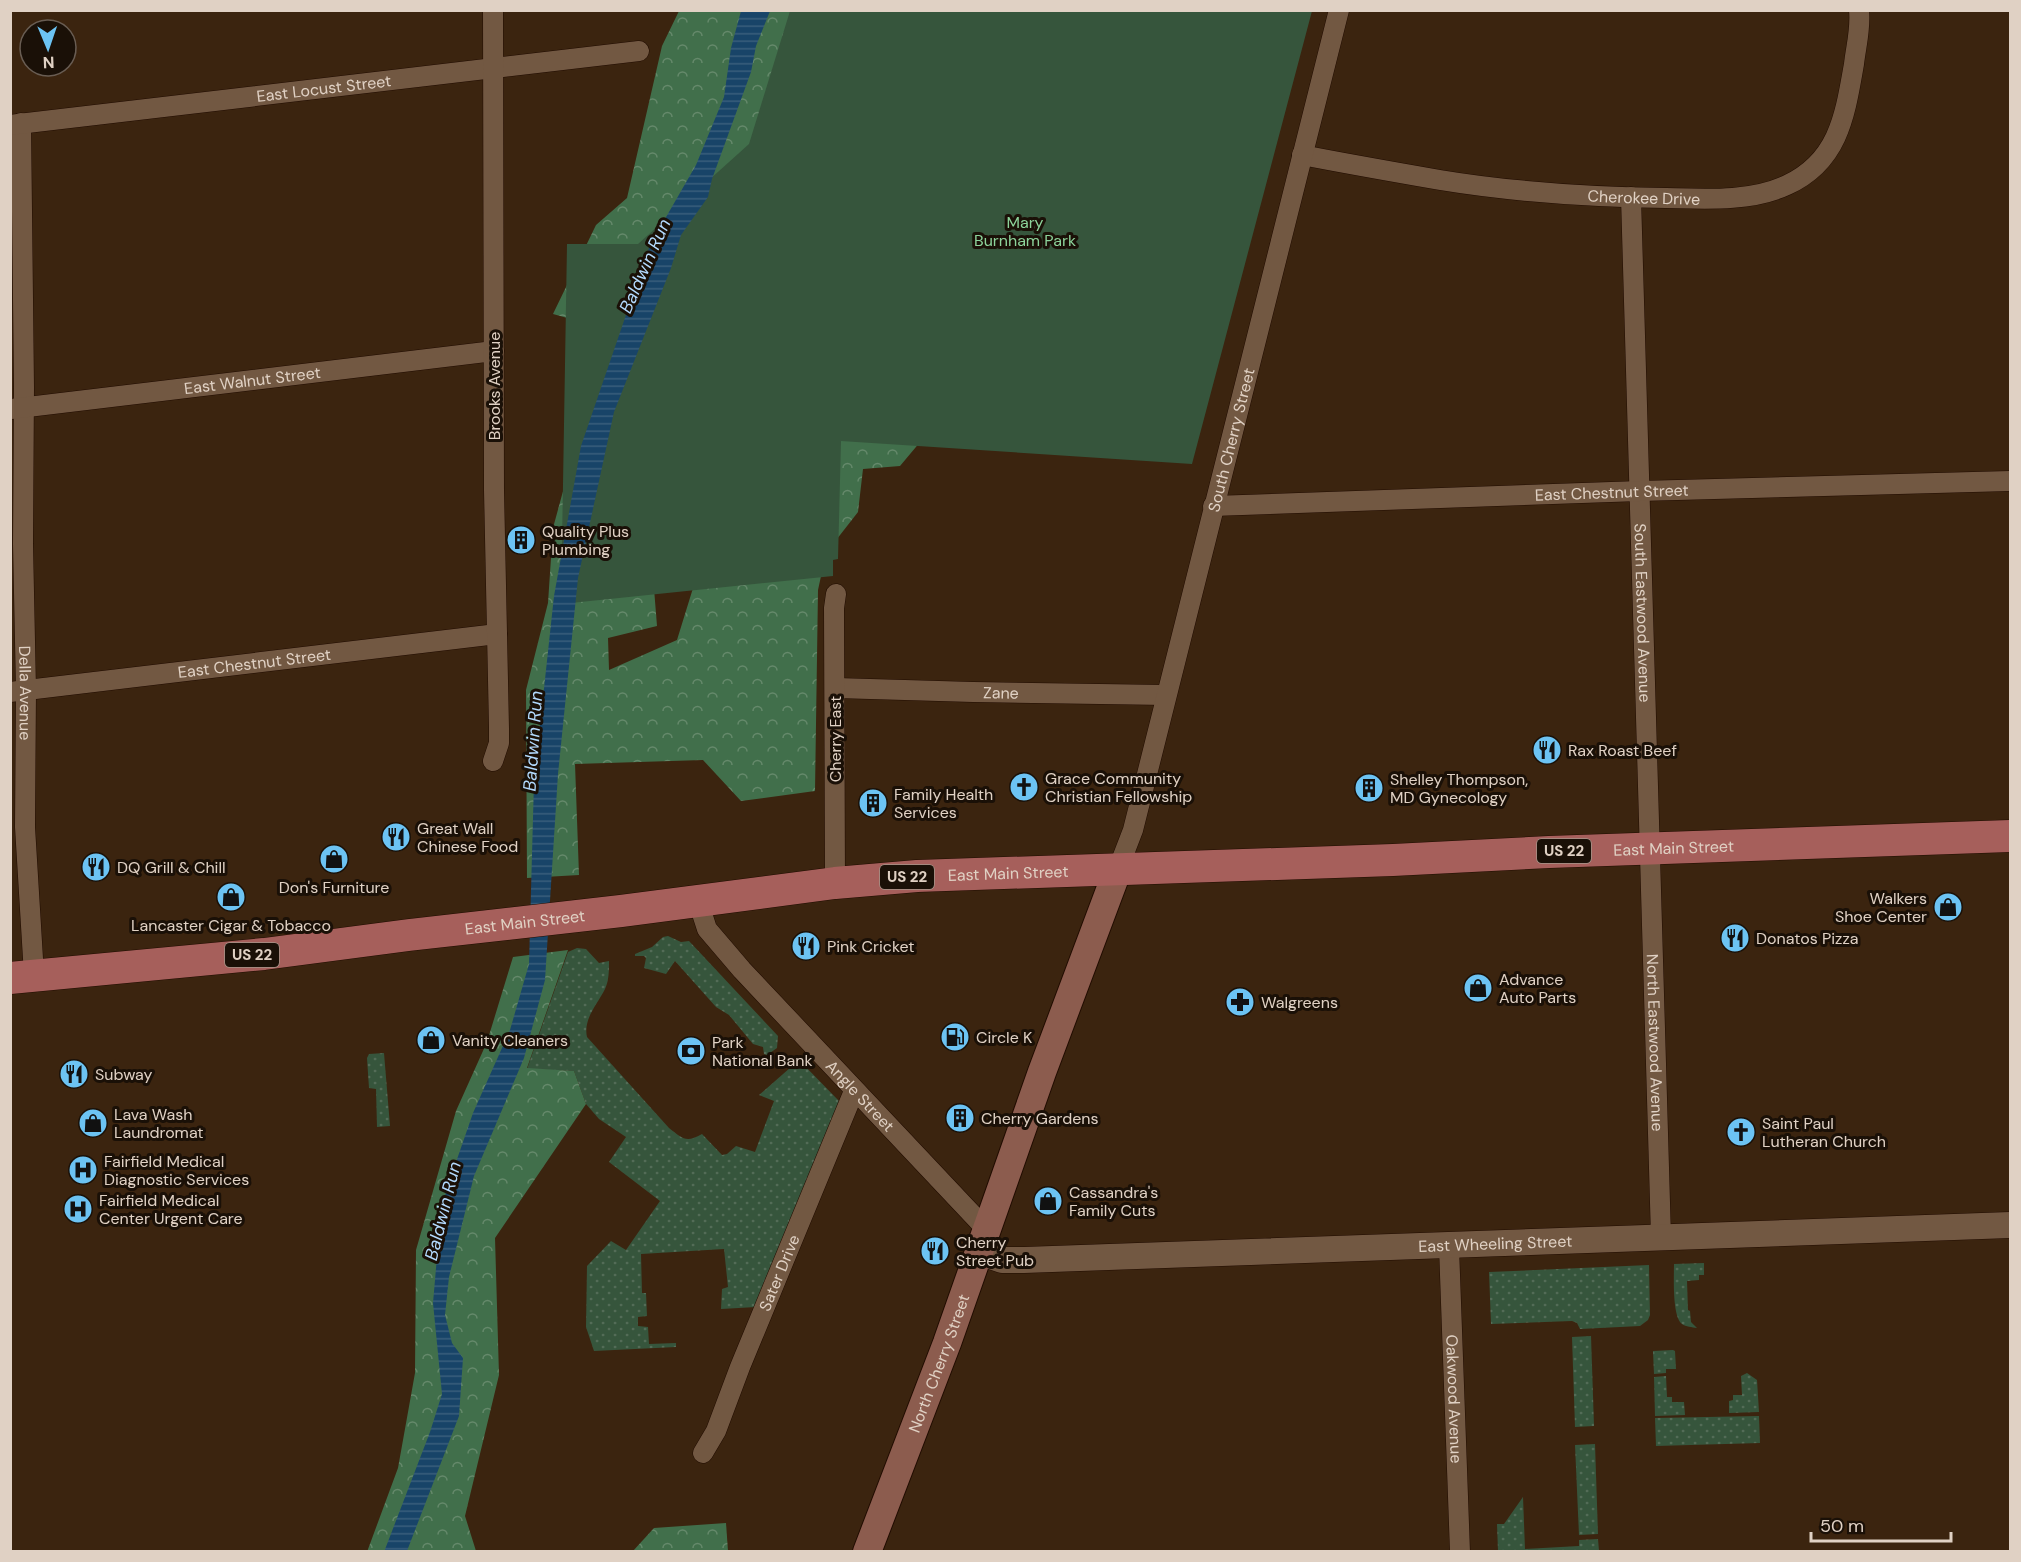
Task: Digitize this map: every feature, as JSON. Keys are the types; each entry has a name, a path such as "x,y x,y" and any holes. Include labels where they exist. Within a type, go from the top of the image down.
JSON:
{"main road":[{"name":"East Main Street","path":"22,976 264,954 409,935 570,918 835,883 928,876 2010,836"},
{"name":"North Cherry Street","path":"867,1551 947,1343 1042,1072 1118,869"}],"street":[{"name":"Brooks Avenue","path":"492,761 499,743 494,478 493,10"},
{"name":"South Cherry Street","path":"1118,869 1133,830 1339,10"},
{"name":"Cherokee Drive","path":"1302,155 1454,182 1631,197 1692,198 1755,194 1788,185 1806,173 1822,158 1835,139 1847,109 1858,36 1859,10"},
{"name":"East Locust Street","path":"16,124 639,51"},
{"name":"Della Avenue","path":"16,124 17,408 23,544 18,691 25,827 22,976"},
{"name":"South Eastwood Avenue","path":"1631,197 1650,848"},
{"name":"East Walnut Street","path":"17,408 494,351"},
{"name":"East Chestnut Street","path":"1213,506 2010,481"},
{"name":"Cherry East","path":"835,883 834,608 836,594"},
{"name":"East Chestnut Street","path":"18,691 497,634"},
{"name":"Zane","path":"836,688 1166,695"},
{"name":"North Eastwood Avenue","path":"1650,848 1661,1237"},
{"name":"Angle Street","path":"698,901 707,929 854,1091 943,1185 971,1211 983,1241"},
{"name":"Sater Drive","path":"703,1453 716,1431 740,1367 854,1091"},
{"name":"East Wheeling Street","path":"983,1241 998,1259 1024,1260 2010,1225"},
{"name":"Oakwood Avenue","path":"1449,1246 1460,1551"}],"green space":[{"path":"679,11 800,11 732,233 671,347 553,314 596,225 627,198 662,46"},
{"name":"Mary Burnham Park","path":"790,11 1312,11 1192,464 841,441 838,559 833,560 833,576 561,604 567,244 638,244 749,144"},
{"path":"599,359 653,576 657,626 608,638 609,670 677,640 706,546 816,415 926,435 900,466 863,469 858,512 826,553 818,590 815,791 741,801 703,760 575,764 579,875 527,878 526,690 548,603 553,528"},
{"path":"668,936 681,942 689,941 778,1036 777,1048 767,1055 764,1054 763,1047 753,1044 729,1015 716,1007 675,961 666,974 644,968 646,958 635,956 635,954 652,947 663,937"},
{"path":"577,948 586,949 599,963 609,961 607,983 589,1018 587,1037 669,1128 681,1137 688,1139 702,1134 722,1155 727,1154 736,1146 755,1152 774,1101 759,1095 799,1060 839,1101 842,1108 756,1307 721,1309 722,1289 728,1287 724,1249 641,1254 642,1293 646,1293 647,1316 638,1317 638,1326 648,1327 649,1344 676,1343 676,1347 594,1351 586,1327 587,1266 611,1241 626,1250 660,1201 609,1162 626,1137 599,1119 586,1104 574,1071 527,1069 568,952"},
{"path":"568,950 527,1068 574,1071 586,1104 495,1238 499,1375 465,1516 476,1551 367,1552 398,1468 415,1373 416,1250 456,1111 487,1042 513,957"},
{"path":"384,1053 390,1126 377,1127 376,1089 369,1088 367,1058 369,1054"},
{"path":"1704,1263 1704,1275 1699,1275 1699,1280 1687,1281 1688,1310 1691,1322 1697,1328 1682,1324 1679,1320 1674,1296 1674,1264"},
{"path":"1649,1265 1650,1315 1648,1320 1640,1326 1580,1329 1577,1323 1572,1321 1491,1324 1489,1272"},
{"path":"1591,1336 1594,1426 1575,1427 1572,1337"},
{"path":"1653,1351 1675,1351 1676,1369 1666,1369 1666,1373 1654,1374"},
{"path":"1747,1373 1757,1380 1759,1412 1729,1413 1729,1401 1733,1400 1733,1395 1742,1395 1741,1376"},
{"path":"1666,1376 1667,1397 1672,1397 1672,1402 1684,1402 1685,1415 1655,1416 1654,1377"},
{"path":"1759,1416 1760,1443 1656,1446 1655,1418"},
{"path":"1595,1444 1598,1534 1579,1535 1575,1445"},
{"path":"1523,1497 1525,1549 1579,1546 1579,1540 1598,1539 1599,1551 1498,1551 1497,1524 1504,1524"},
{"path":"726,1523 728,1551 633,1551 654,1528"}],"water":[{"name":"Baldwin Run","path":"741,11 770,11 756,46 751,72 712,179 708,197 681,235 671,268 614,412 578,578 558,774 545,980 524,1058 474,1176 449,1277 445,1315 452,1343 463,1358 459,1416 407,1551 384,1552 430,1432 442,1394 433,1303 446,1191 473,1113 510,1030 529,964 534,781 554,596 581,446 650,245 696,165 724,97 731,48"}],"place":[{"name":"Quality Plus Plumbing","path":"521,540"},
{"name":"Rax Roast Beef","path":"1547,750"},
{"name":"Grace Community Christian Fellowship","path":"1024,787"},
{"name":"Shelley Thompson, MD Gynecology","path":"1369,788"},
{"name":"Family Health Services","path":"873,803"},
{"name":"Great Wall Chinese Food","path":"396,837"},
{"name":"Don's Furniture","path":"334,859"},
{"name":"DQ Grill & Chill","path":"96,867"},
{"name":"Lancaster Cigar & Tobacco","path":"231,897"},
{"name":"Walkers Shoe Center","path":"1948,907"},
{"name":"Donatos Pizza","path":"1735,938"},
{"name":"Pink Cricket","path":"806,946"},
{"name":"Advance Auto Parts","path":"1478,988"},
{"name":"Walgreens","path":"1240,1002"},
{"name":"Circle K","path":"955,1037"},
{"name":"Vanity Cleaners","path":"431,1040"},
{"name":"Park National Bank","path":"691,1051"},
{"name":"Subway","path":"74,1074"},
{"name":"Cherry Gardens","path":"960,1118"},
{"name":"Lava Wash Laundromat","path":"93,1123"},
{"name":"Saint Paul Lutheran Church","path":"1741,1132"},
{"name":"Fairfield Medical Diagnostic Services","path":"83,1170"},
{"name":"Cassandra's Family Cuts","path":"1048,1201"},
{"name":"Fairfield Medical Center Urgent Care","path":"78,1209"},
{"name":"Cherry Street Pub","path":"935,1251"}]}
